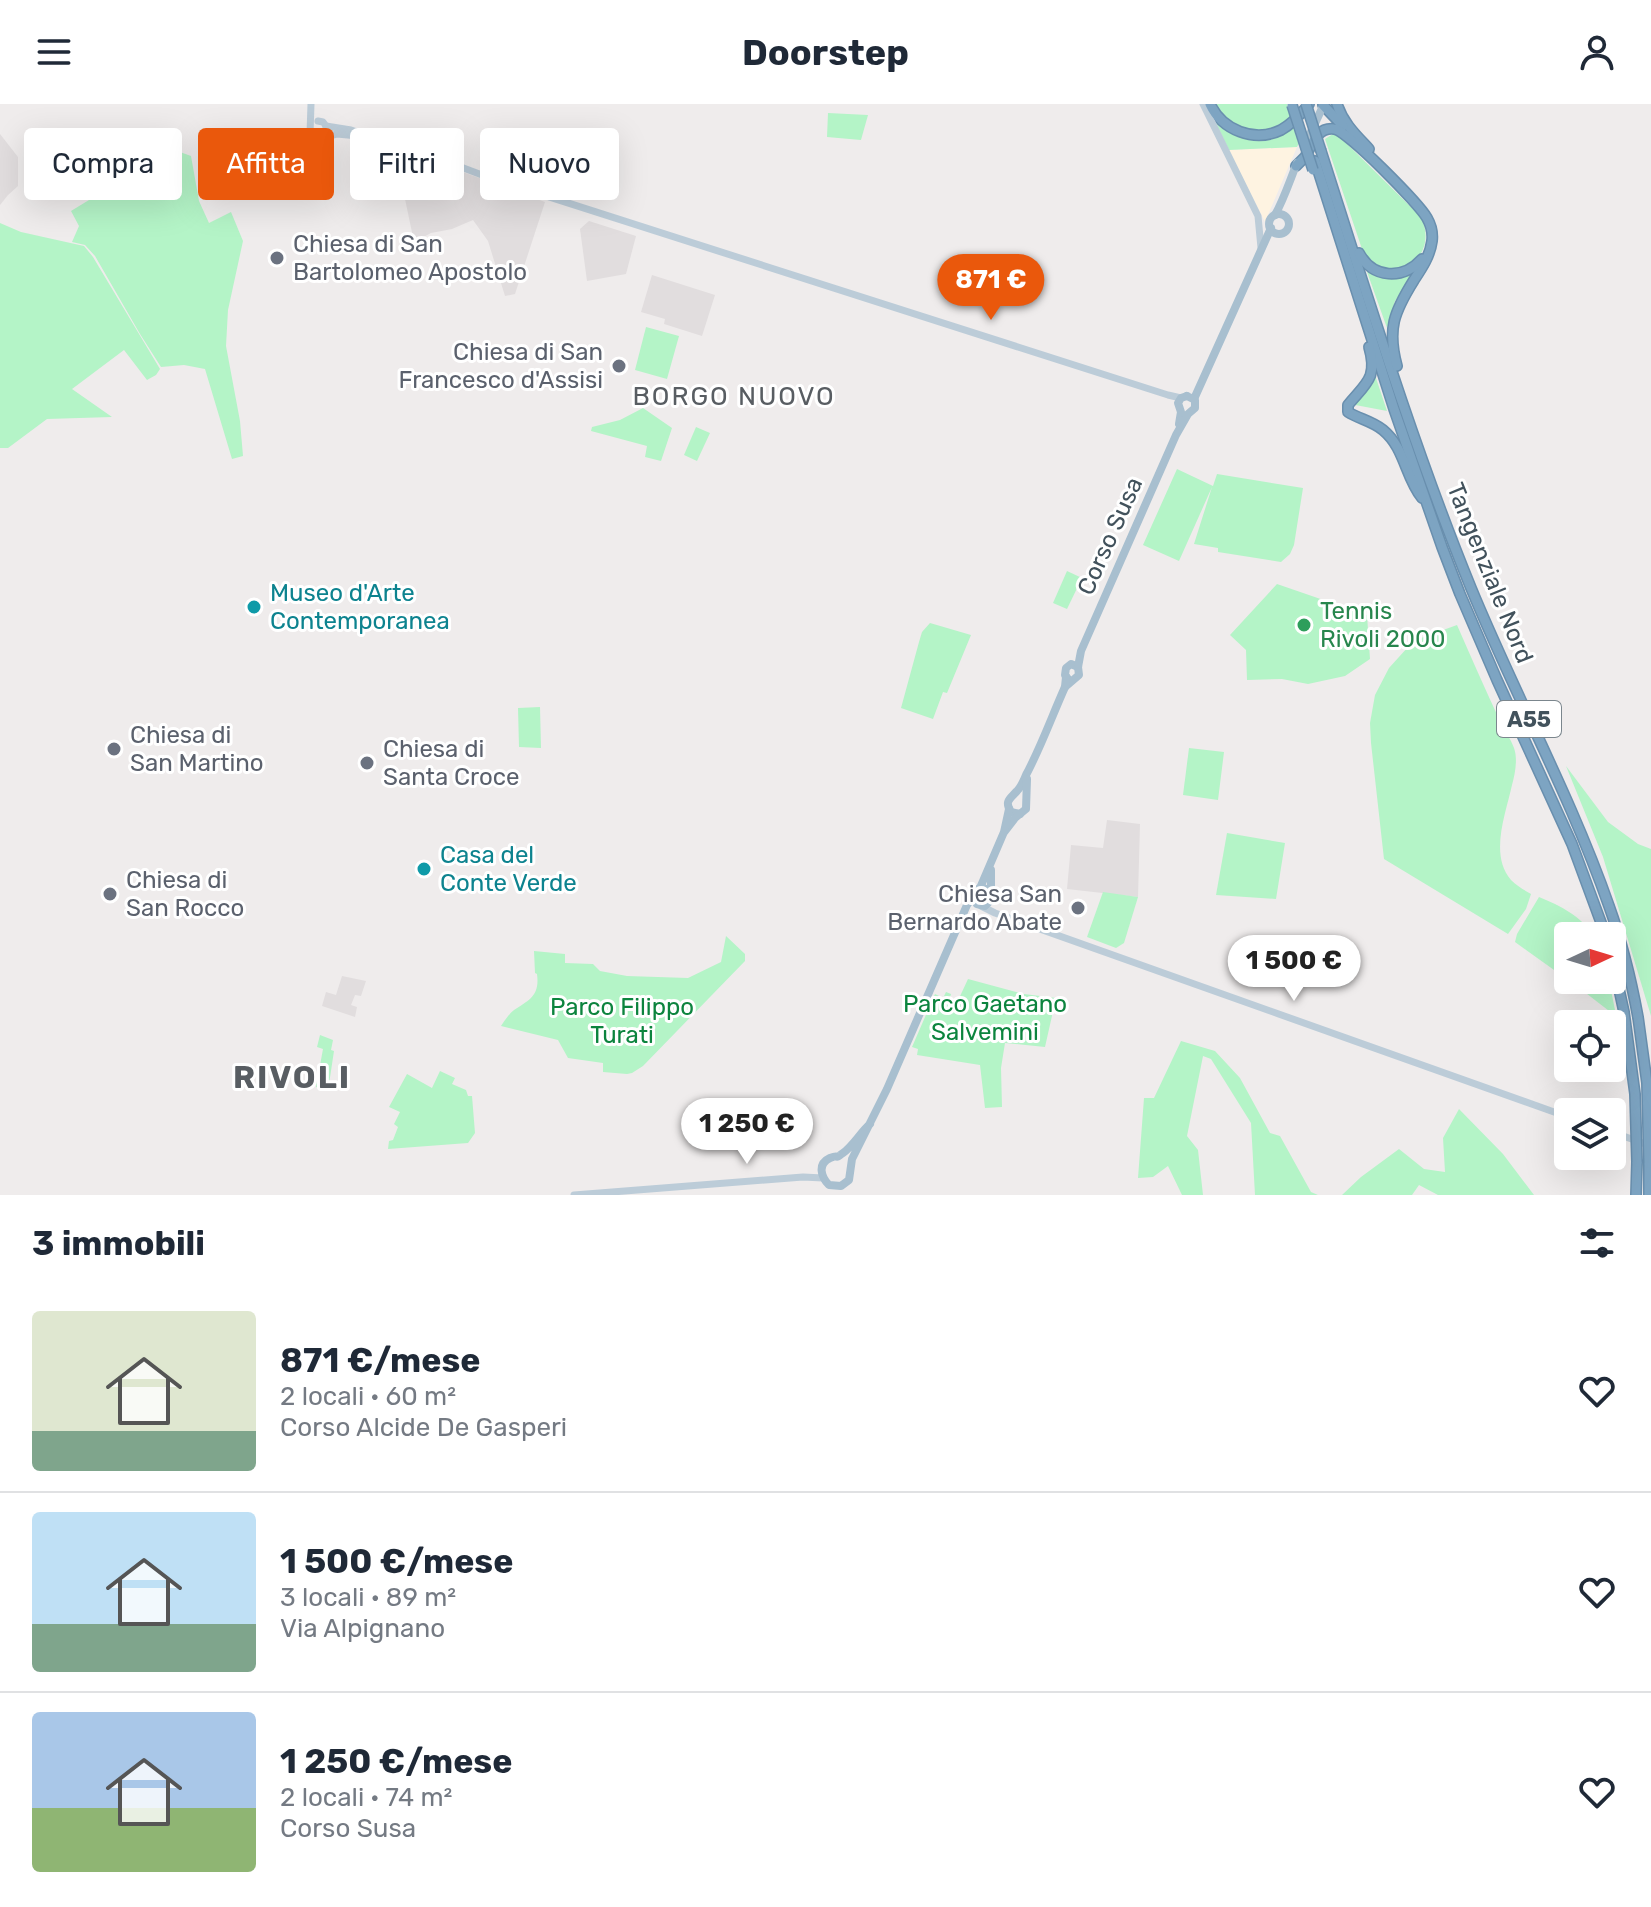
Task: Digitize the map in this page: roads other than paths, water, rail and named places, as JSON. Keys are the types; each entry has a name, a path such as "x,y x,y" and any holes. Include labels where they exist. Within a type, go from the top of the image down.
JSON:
{"highway":[{"path":"1210,104 1224,123 1239,132 1256,135 1281,129 1308,104"},
{"name":"Tangenziale Nord","path":"1293,104 1351,278 1411,424 1471,588 1596,869 1624,951 1638,1017 1647,1083 1649,1195"},
{"name":"Tangenziale Nord","path":"1308,104 1402,408 1399,422 1426,504 1460,594 1572,844 1601,922"},
{"path":"1324,104 1369,157"},
{"path":"1337,104 1351,130 1398,186"},
{"path":"1296,166 1305,157 1315,137 1333,129 1343,133 1398,186 1429,222 1432,241 1425,264 1397,308 1392,329 1392,345 1402,383 1402,408"},
{"path":"1336,198 1345,212 1358,252 1373,270 1388,274 1404,272 1415,267 1428,254"},
{"path":"1351,278 1354,303 1370,352 1371,368 1368,383 1348,405 1348,412 1375,424 1390,437 1403,457 1414,488 1426,504"},
{"path":"1620,994 1635,1094 1636,1195"}],"main road":[{"path":"1280,215 1283,196 1324,104"},
{"path":"1280,215 1288,220 1288,228 1284,232 1274,231 1271,219 1280,215"},
{"name":"Corso Susa","path":"1028,772 1069,678 1079,675 1074,666 1176,435 1185,404 1204,376 1264,244 1274,231"},
{"path":"977,903 974,892 980,888 1004,832 1009,798 1015,794 1028,772"},
{"path":"1004,832 1027,806 1028,772"},
{"path":"1015,794 1025,797"},
{"path":"1009,809 1020,814"},
{"path":"870,1124 838,1157 827,1160 822,1173 832,1191 849,1180 855,1152 867,1133 895,1073 967,905 988,904 991,865"},
{"path":"980,888 986,888 990,894"},
{"path":"838,1157 850,1166"}],"street":[{"path":"311,128 314,123 312,104"},
{"path":"1203,104 1258,216 1264,244"},
{"path":"314,123 350,130"},
{"path":"464,168 1168,395 1185,404"},
{"path":"990,894 998,908 1009,917"},
{"path":"977,903 1554,1112"},
{"path":"1626,1137 1651,1146"},
{"path":"574,1195 822,1173"}],"place":[{"name":"Chiesa di San Bartolomeo Apostolo","path":"277,258"},
{"name":"Chiesa di San Francesco d'Assisi","path":"619,366"},
{"name":"Museo d'Arte Contemporanea","path":"254,607"},
{"name":"Tennis Rivoli 2000","path":"1304,625"},
{"name":"Chiesa di San Martino","path":"114,749"},
{"name":"Chiesa di Santa Croce","path":"367,763"},
{"name":"Casa del Conte Verde","path":"424,869"},
{"name":"Chiesa di San Rocco","path":"110,894"},
{"name":"Chiesa San Bernardo Abate","path":"1078,908"}],"district":[{"name":"BORGO NUOVO","path":"734,396"},
{"name":"RIVOLI","path":"292,1077"}],"park label":[{"name":"Parco Gaetano Salvemini","path":"985,1018"},
{"name":"Parco Filippo Turati","path":"622,1021"}]}
